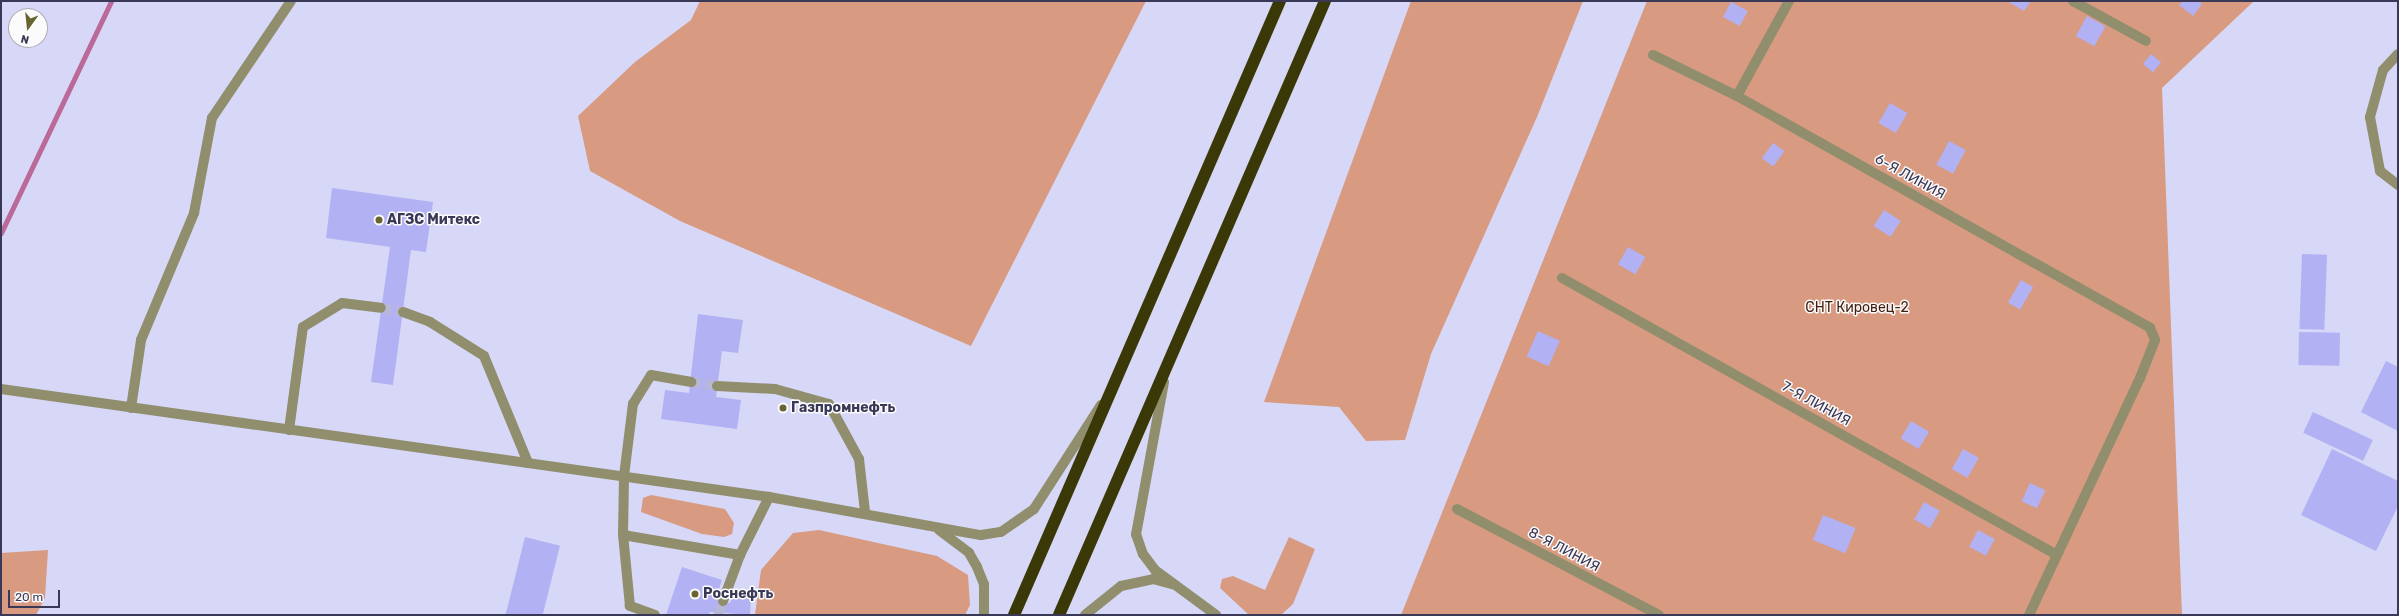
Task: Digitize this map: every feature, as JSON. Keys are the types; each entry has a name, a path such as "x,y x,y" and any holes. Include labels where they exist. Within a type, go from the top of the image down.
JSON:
{"highway":[{"path":"1014,615 1280,1"},
{"path":"1059,615 1325,1"}],"street":[{"path":"131,408 140,340 194,214 212,118 291,1"},
{"path":"1737,96 1789,1"},
{"path":"2073,1 2146,41"},
{"path":"2398,54 2383,70 2370,117 2380,171 2398,185"},
{"name":"6-Я ЛИНИЯ","path":"1653,55 1737,96 2150,328 2155,340 2140,378 2057,555"},
{"name":"7-Я ЛИНИЯ","path":"1562,278 2057,555"},
{"path":"289,430 303,327 342,303 381,308"},
{"path":"403,312 430,322 484,356 528,463"},
{"path":"1166,370 1136,534 1142,554 1155,570 1182,587 1216,615"},
{"path":"655,615 630,611 623,536 624,476 633,404 651,375 691,382"},
{"path":"717,386 775,389 828,404 859,459 865,512"},
{"path":"1,389 769,497 865,512 939,530 981,535 1001,532 1020,522 1034,509 1113,387"},
{"path":"723,601 740,556 769,497"},
{"name":"8-Я ЛИНИЯ","path":"1456,510 1659,615"},
{"path":"939,530 969,553 977,567 984,584 984,615"},
{"path":"623,536 740,556"},
{"path":"2029,615 2057,555"},
{"path":"1085,615 1107,594 1136,581 1153,579 1182,587"}],"green space":[{"path":"700,1 1146,1 971,346 680,221 590,171 578,116 635,62 691,20"},
{"path":"1411,1 1583,1 1537,117 1431,354 1405,440 1366,441 1339,407 1264,402"},
{"name":"СНТ Кировец-2","path":"1647,1 2254,1 2162,88 2182,615 1401,615"},
{"path":"651,495 725,509 734,523 732,534 724,537 702,534 641,512 643,498"},
{"path":"819,530 937,556 968,575 970,605 965,615 755,615 761,570 793,533"},
{"path":"1289,537 1315,549 1293,604 1281,615 1249,615 1220,588 1222,579 1233,576 1265,590"},
{"path":"48,550 45,598 36,615 1,615 1,553"}],"building":[{"path":"2007,1 2031,1 2024,11"},
{"path":"2183,1 2198,1 2202,4 2193,16 2179,5"},
{"path":"1731,2 1748,11 1740,26 1723,17"},
{"path":"2087,16 2105,26 2094,46 2076,36"},
{"path":"2151,54 2161,62 2153,72 2143,64"},
{"path":"1890,103 1907,113 1896,133 1878,123"},
{"path":"1949,141 1966,150 1953,174 1936,165"},
{"path":"1773,143 1784,151 1773,167 1762,158"},
{"name":"АГЗС Митекс","path":"332,188 433,202 426,252 411,250 393,385 371,382 390,247 405,249 326,238"},
{"path":"1884,210 1901,221 1890,237 1874,226"},
{"path":"1628,247 1645,257 1635,274 1618,264"},
{"path":"2302,254 2327,255 2324,330 2299,329"},
{"path":"2021,280 2033,287 2020,310 2008,303"},
{"path":"698,314 743,320 738,353 722,351 716,397 741,400 737,429 661,419 665,390 689,393"},
{"path":"1538,331 1560,341 1549,366 1527,357"},
{"path":"2299,332 2340,333 2339,366 2298,365"},
{"path":"2386,361 2398,367 2398,431 2361,412"},
{"path":"2313,412 2373,440 2363,461 2303,433"},
{"path":"1911,421 1929,432 1919,449 1901,438"},
{"path":"1963,449 1979,458 1968,478 1952,469"},
{"path":"2332,449 2398,481 2398,506 2376,551 2301,515"},
{"path":"2030,483 2045,490 2037,508 2022,501"},
{"path":"1924,502 1940,511 1930,528 1914,519"},
{"path":"1823,515 1855,528 1845,553 1813,540"},
{"path":"1978,530 1995,539 1986,556 1969,547"},
{"path":"525,537 560,546 543,615 506,615"},
{"path":"682,567 722,580 716,598 730,603 735,590 751,596 750,615 710,612 709,615 666,615"}],"waterway":[{"path":"1,233 111,1"}],"tunnel":[{"path":"381,308 403,312"},
{"path":"691,382 717,386"},
{"path":"718,615 723,601"}],"place":[{"name":"АГЗС Митекс","path":"379,220"},
{"name":"Газпромнефть","path":"783,408"},
{"name":"Роснефть","path":"695,594"}]}
